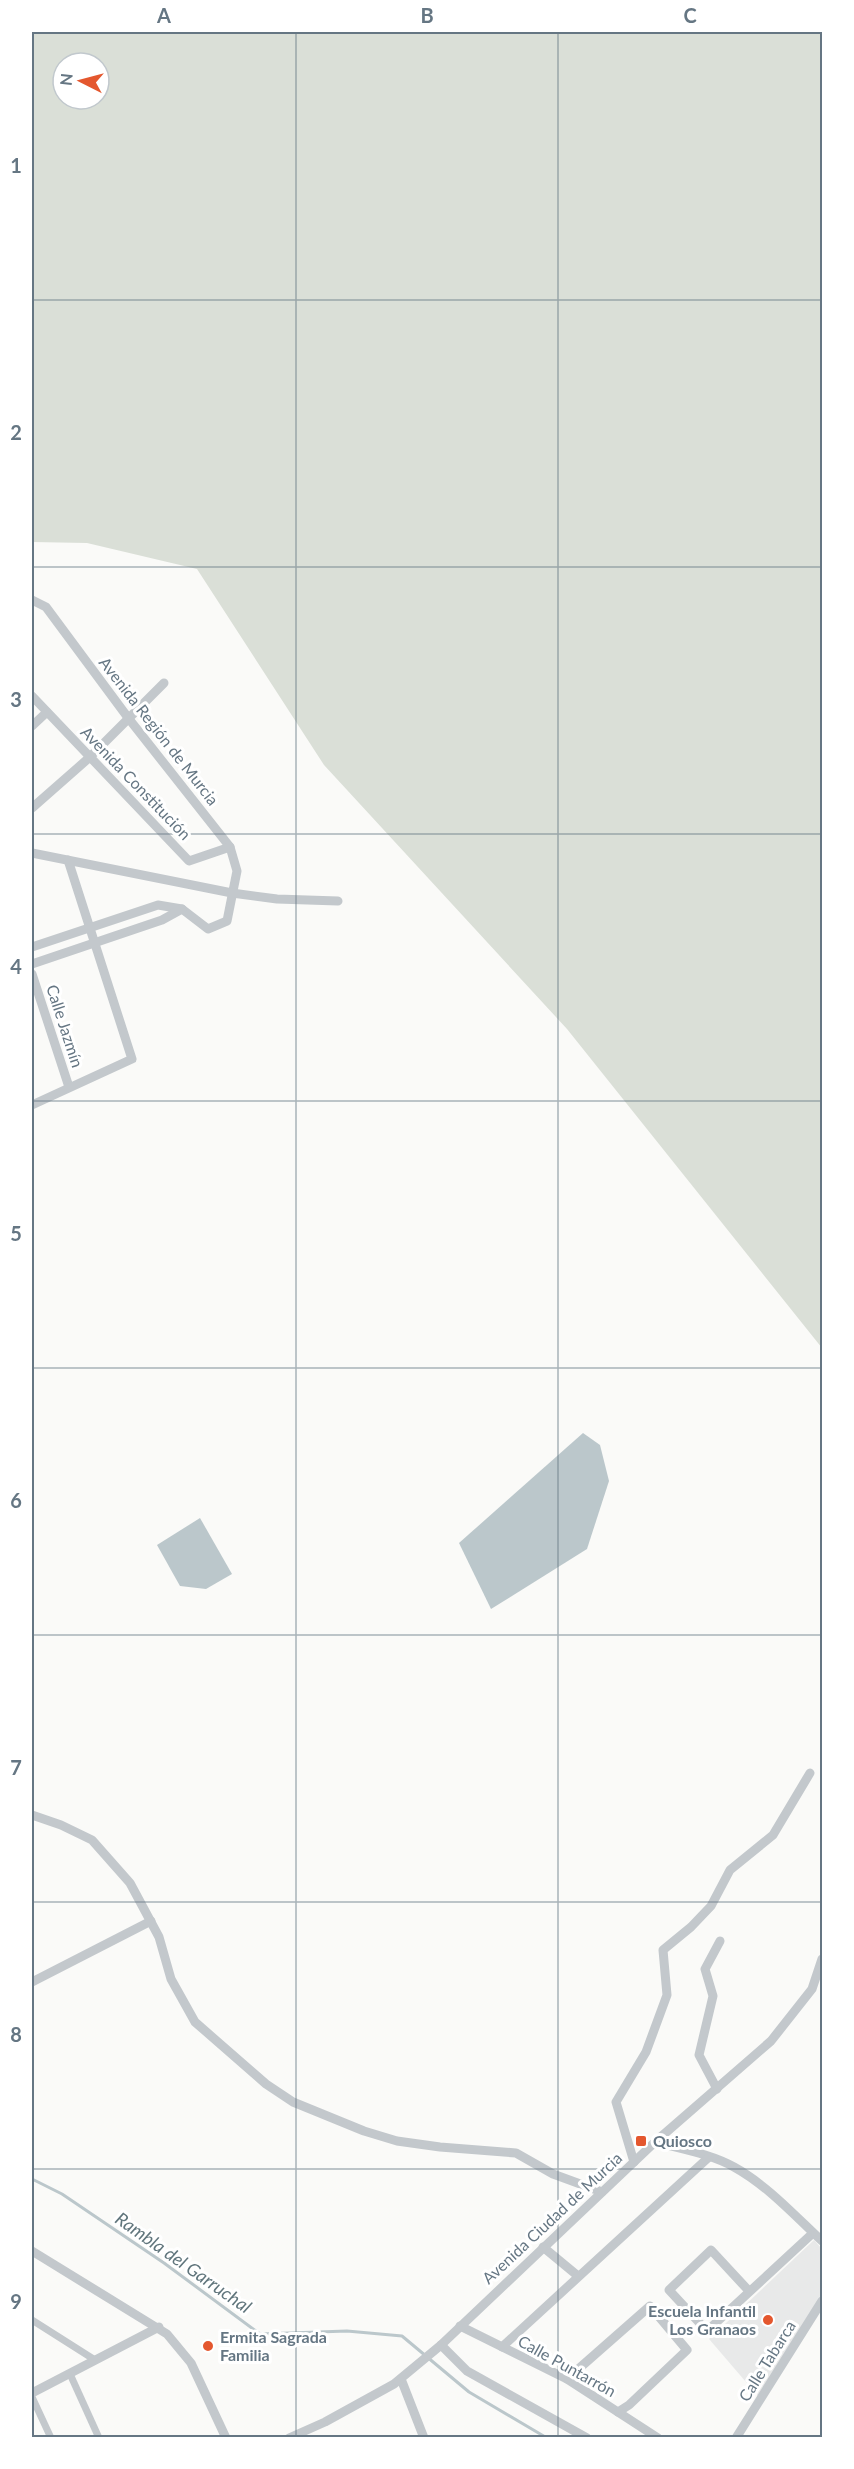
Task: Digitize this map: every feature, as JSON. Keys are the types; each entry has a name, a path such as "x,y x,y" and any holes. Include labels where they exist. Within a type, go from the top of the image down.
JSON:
{"street":[{"name":"Avenida Región de Murcia","path":"32,600 46,608 129,719 230,847 237,871 227,921 208,929 182,909"},
{"path":"32,808 90,756 164,683"},
{"name":"Avenida Constitución","path":"32,696 189,861 230,847"},
{"path":"32,726 47,712"},
{"path":"32,853 232,893 277,899 338,901"},
{"path":"32,1106 132,1059 88,929 68,860"},
{"path":"32,947 158,905 182,909"},
{"path":"32,964 162,920 182,909"},
{"name":"Calle Jazmín","path":"32,974 69,1087"},
{"path":"634,2162 616,2102 646,2052 667,1995 663,1950 691,1927 711,1906 730,1870 773,1835 810,1773"},
{"path":"32,1815 61,1825 92,1840 130,1883 159,1937 171,1978 195,2022 266,2084 293,2102 364,2131 397,2141 440,2147 516,2152 553,2174 602,2192"},
{"path":"32,1982 151,1921"},
{"path":"717,2089 699,2055 713,1996 705,1969 720,1941"},
{"name":"Avenida Ciudad de Murcia","path":"289,2438 325,2422 401,2379 441,2345 655,2142 771,2041 812,1989 822,1959"},
{"path":"655,2142 709,2157 734,2167 759,2185 822,2241"},
{"path":"502,2347 709,2157"},
{"path":"749,2291 711,2250 669,2290 706,2331 813,2232"},
{"path":"543,2247 578,2276"},
{"path":"32,2252 159,2327 175,2342 191,2363 226,2438"},
{"name":"Calle Tabarca","path":"736,2438 822,2301"},
{"path":"567,2379 650,2306 687,2350 629,2405 618,2412"},
{"path":"32,2320 95,2360"},
{"name":"Calle Puntarrón","path":"460,2326 567,2379 658,2438"},
{"path":"51,2438 32,2395 159,2327"},
{"path":"441,2345 467,2370 587,2438"},
{"path":"70,2374 100,2437"},
{"path":"401,2379 424,2438"}],"shaded area":[{"path":"32,32 822,32 822,1348 567,1029 324,765 197,569 87,543 32,542"},
{"path":"583,1433 600,1445 609,1481 587,1549 491,1609 459,1543"},
{"path":"200,1518 232,1574 206,1589 180,1586 157,1545"},
{"name":"Escuela Infantil Los Granaos","path":"814,2240 822,2249 822,2296 758,2396 709,2339"}],"waterway":[{"name":"Rambla del Garruchal","path":"32,2179 62,2194 164,2263 260,2334 347,2331 402,2336 469,2392 547,2438"}],"place":[{"name":"Quiosco","path":"641,2141"},
{"name":"Escuela Infantil Los Granaos","path":"768,2320"},
{"name":"Ermita Sagrada Familia","path":"208,2346"}]}
